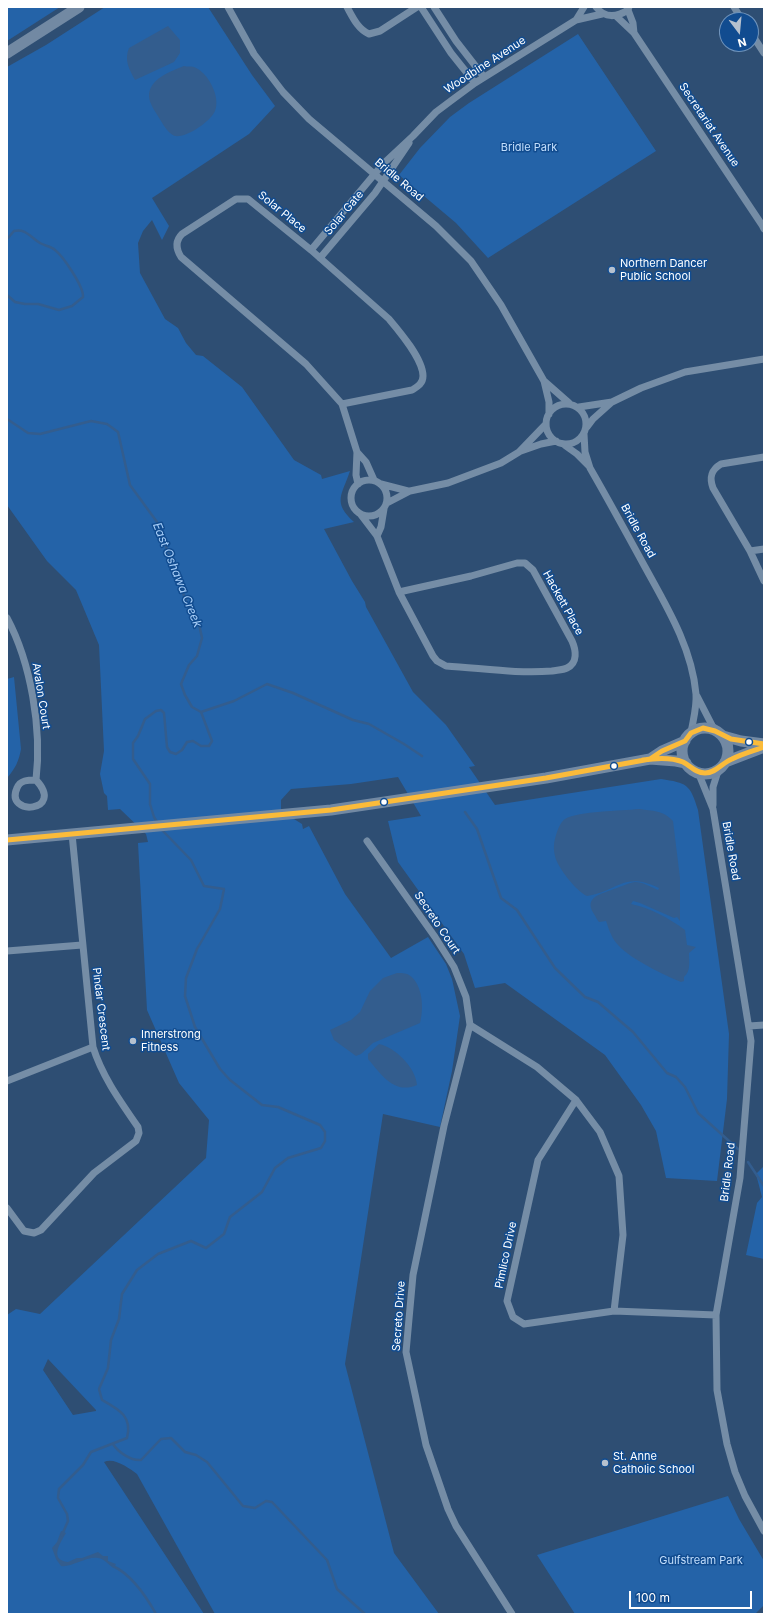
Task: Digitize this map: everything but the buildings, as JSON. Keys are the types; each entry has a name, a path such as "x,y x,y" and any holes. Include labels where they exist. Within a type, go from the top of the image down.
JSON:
{"street":[{"path":"7,53 79,7"},
{"name":"Bridle Road","path":"228,7 254,54 283,92 309,118 436,226 471,261 501,305 544,381 569,404"},
{"path":"347,7 357,24 364,32 369,34 380,31 416,7"},
{"path":"421,7 451,53 475,83"},
{"path":"434,7 456,41 484,77"},
{"name":"Woodbine Avenue","path":"576,20 584,7"},
{"path":"596,7 602,14 616,16 629,8"},
{"name":"Secretariat Avenue","path":"629,8 634,33"},
{"name":"Woodbine Avenue","path":"375,174 383,164 436,112 475,83 576,20 602,14"},
{"name":"Secretariat Avenue","path":"616,16 634,33 763,226"},
{"name":"Woodbine Avenue","path":"384,181 413,136"},
{"name":"Solar Gate","path":"311,250 375,174"},
{"name":"Solar Gate","path":"320,258 384,181"},
{"name":"Solar Place","path":"342,404 412,390 418,387 422,382 423,376 419,363 412,350 389,319 311,250 248,199 243,198 236,200 182,234 178,238 177,244 178,252 181,257 306,364 342,404 357,452 356,474 358,484"},
{"path":"756,215 764,212"},
{"path":"410,491 386,506 376,515 372,516 361,514 353,507 351,501 352,491 358,484 366,480 374,480 381,484 410,491 448,483 479,472 501,463 519,452 541,444 575,442 586,431 593,419 612,402 641,388 685,372 764,359"},
{"name":"Bridle Road","path":"544,381 549,415"},
{"path":"519,452 546,424 549,415 556,406 569,404 579,407 612,402"},
{"path":"579,407 585,415 586,431"},
{"path":"546,424 548,432 559,443"},
{"name":"Bridle Road","path":"586,431 585,452 590,468 676,626 690,664 696,694 694,721 688,737"},
{"name":"Bridle Road","path":"559,443 577,454 590,468"},
{"name":"Solar Place","path":"357,452 366,462 374,480"},
{"path":"764,457 720,464 711,474 710,480 713,488 750,551 764,581"},
{"path":"378,536 386,506 386,491 381,484"},
{"name":"Hackett Place","path":"361,514 378,536 399,592 433,656 444,664 521,672 539,672 563,670 574,661 575,648 572,641 533,570 525,563 517,563 472,576 399,592"},
{"path":"750,551 764,549"},
{"name":"Avalon Court","path":"7,618 21,647 27,669 37,742 36,780 43,789 43,799 38,806 33,808 24,807 16,797 17,788 23,781 36,780"},
{"name":"Bridle Road","path":"696,694 719,734"},
{"path":"650,759 703,728 741,742 764,746"},
{"path":"719,734 725,741 728,751 722,765"},
{"path":"686,763 682,753 688,737"},
{"path":"7,840 362,806 546,778 650,759 686,763 698,772 709,773 722,765 764,746"},
{"name":"Bridle Road","path":"722,765 713,787 713,809 750,1026 751,1041 740,1178 716,1315 716,1390 725,1438 739,1481 764,1531"},
{"name":"Bridle Road","path":"698,772 713,809"},
{"name":"Pindar Crescent","path":"7,1208 24,1231 34,1233 41,1230 94,1173 131,1145 138,1137 139,1133 138,1127 106,1079 93,1047 72,834"},
{"name":"Secreto Court","path":"367,841 435,937 454,967 466,997 470,1025"},
{"path":"7,951 82,945"},
{"path":"470,1025 537,1067 576,1100 600,1132 619,1176 623,1235 614,1311"},
{"name":"Secreto Drive","path":"470,1025 444,1126 413,1274 406,1352 426,1445 448,1509 456,1526 512,1614"},
{"path":"750,1026 764,1025"},
{"path":"7,1081 93,1047"},
{"name":"Pimlico Drive","path":"576,1100 538,1160 507,1301 513,1317 524,1324 614,1311 716,1315"}],"green space":[{"path":"7,7 60,7 7,41"},
{"path":"105,7 208,7 252,75 275,106 249,134 152,198 169,226 162,240 152,220 143,231 138,243 140,273 165,319 178,328 186,343 196,355 203,356 242,387 294,460 321,475 322,479 350,471 342,492 341,503 347,515 354,522 324,529 413,692 446,725 475,766 469,767 495,805 661,779 677,782 686,786 690,790 698,810 729,1034 727,1099 717,1181 666,1178 656,1131 641,1105 605,1055 505,983 475,988 464,954 398,862 388,821 421,816 398,777 351,784 291,789 281,800 281,811 302,824 303,829 309,826 345,894 391,958 428,937 446,964 452,979 460,1016 452,1071 440,1127 383,1114 345,1364 394,1553 439,1614 215,1614 137,1474 117,1462 108,1461 104,1462 204,1614 7,1614 7,1315 16,1309 40,1314 206,1158 209,1120 179,1083 147,1010 138,843 148,842 146,834 120,809 108,810 107,796 104,793 100,774 104,751 99,645 76,590 47,561 7,505 7,67 46,45","holes":["48,1359 96,1410 73,1415 43,1370"]},
{"name":"Bridle Park","path":"578,34 656,151 488,258 456,223 399,175 420,148 450,117 469,103"},
{"path":"14,677 21,749 16,765 7,778 7,679"},
{"path":"764,1166 764,1259 746,1255 757,1203 762,1197 756,1174"},
{"name":"Gulfstream Park","path":"728,1496 739,1519 764,1561 764,1605 755,1614 575,1614 537,1555"}],"shaded area":[{"path":"168,26 180,40 180,53 174,62 135,80 127,60 129,48"},
{"path":"184,66 194,67 204,74 215,92 216,105 213,115 204,124 192,132 175,136 169,132 164,125 152,106 149,96 150,90 157,80 167,73"},
{"path":"639,809 662,813 673,821 680,878 680,921 677,917 674,918 640,903 633,901 631,904 652,911 679,926 685,930 687,945 696,947 689,953 689,969 684,977 684,981 681,982 648,966 624,951 614,940 606,921 599,922 591,908 592,900 595,897 630,883 638,882 658,890 659,888 637,881 622,884 598,894 587,896 578,890 568,879 559,866 555,856 555,838 559,826 565,819 580,814"},
{"path":"397,973 405,973 409,975 414,979 420,990 422,1011 420,1023 373,1043 361,1054 356,1056 334,1040 330,1030 351,1020 360,1012 370,991 383,978"},
{"path":"379,1044 392,1049 404,1059 416,1078 417,1085 401,1087 395,1085 378,1071 368,1059 368,1054"},
{"path":"61,1531 66,1533 61,1541 57,1555 62,1561 68,1562 98,1552 103,1556 108,1556 108,1561 116,1564 114,1568 98,1558 61,1566 56,1559 52,1548 57,1542"}],"waterway":[{"name":"East Oshawa Creek","path":"7,239 14,231 22,231 59,253 80,286 83,297 72,306 59,310 38,304 15,302 7,295"},
{"name":"East Oshawa Creek","path":"7,419 28,433 40,434 91,421 107,424 118,432 130,485 157,522 187,604 199,624 202,638 197,656 189,665 181,684 192,707 201,712 212,741 209,746 201,746 193,741 187,742 182,750 176,754 170,752 167,747 164,713 161,710 156,711 145,719 138,736 133,743 133,759 150,784 150,804 157,822"},
{"path":"201,712 234,701 267,684 293,693 353,720 369,724 422,756"},
{"path":"465,812 477,829 501,898 517,910 555,968 585,997 598,1002 633,1032 667,1073 676,1077 685,1087 698,1113 738,1149"},
{"name":"East Oshawa Creek","path":"62,1535 68,1521 67,1514 58,1498 59,1489 83,1465 91,1452 127,1438 128,1424 126,1419 119,1410 102,1400 99,1389 108,1368 111,1340 119,1319 122,1294 137,1270 158,1254 191,1241 206,1248 224,1234 230,1217 262,1192 275,1168 288,1158 321,1148 325,1141 325,1132 320,1125 278,1107 262,1105 230,1080 220,1069 195,1027 185,996 186,978 197,949 220,909 224,889 204,886 191,860 162,830"},
{"path":"748,1162 764,1186"},
{"path":"113,1444 125,1455 133,1459 141,1460 161,1439 171,1438 185,1452 196,1455 207,1462 243,1506 255,1508 266,1501 272,1502 327,1560 337,1589 365,1614"},
{"name":"East Oshawa Creek","path":"113,1566 132,1580 148,1600 156,1614"}],"transit line":[{"path":"7,840 331,810 546,778 650,759 662,751 685,741 691,733 703,728 715,731 731,739 764,744"},
{"path":"643,760 658,758 674,759 683,762 698,772 709,773 736,757 764,747"}],"place":[{"name":"Northern Dancer Public School","path":"612,270"},
{"name":"Innerstrong Fitness","path":"133,1041"},
{"name":"St. Anne Catholic School","path":"605,1463"}]}
